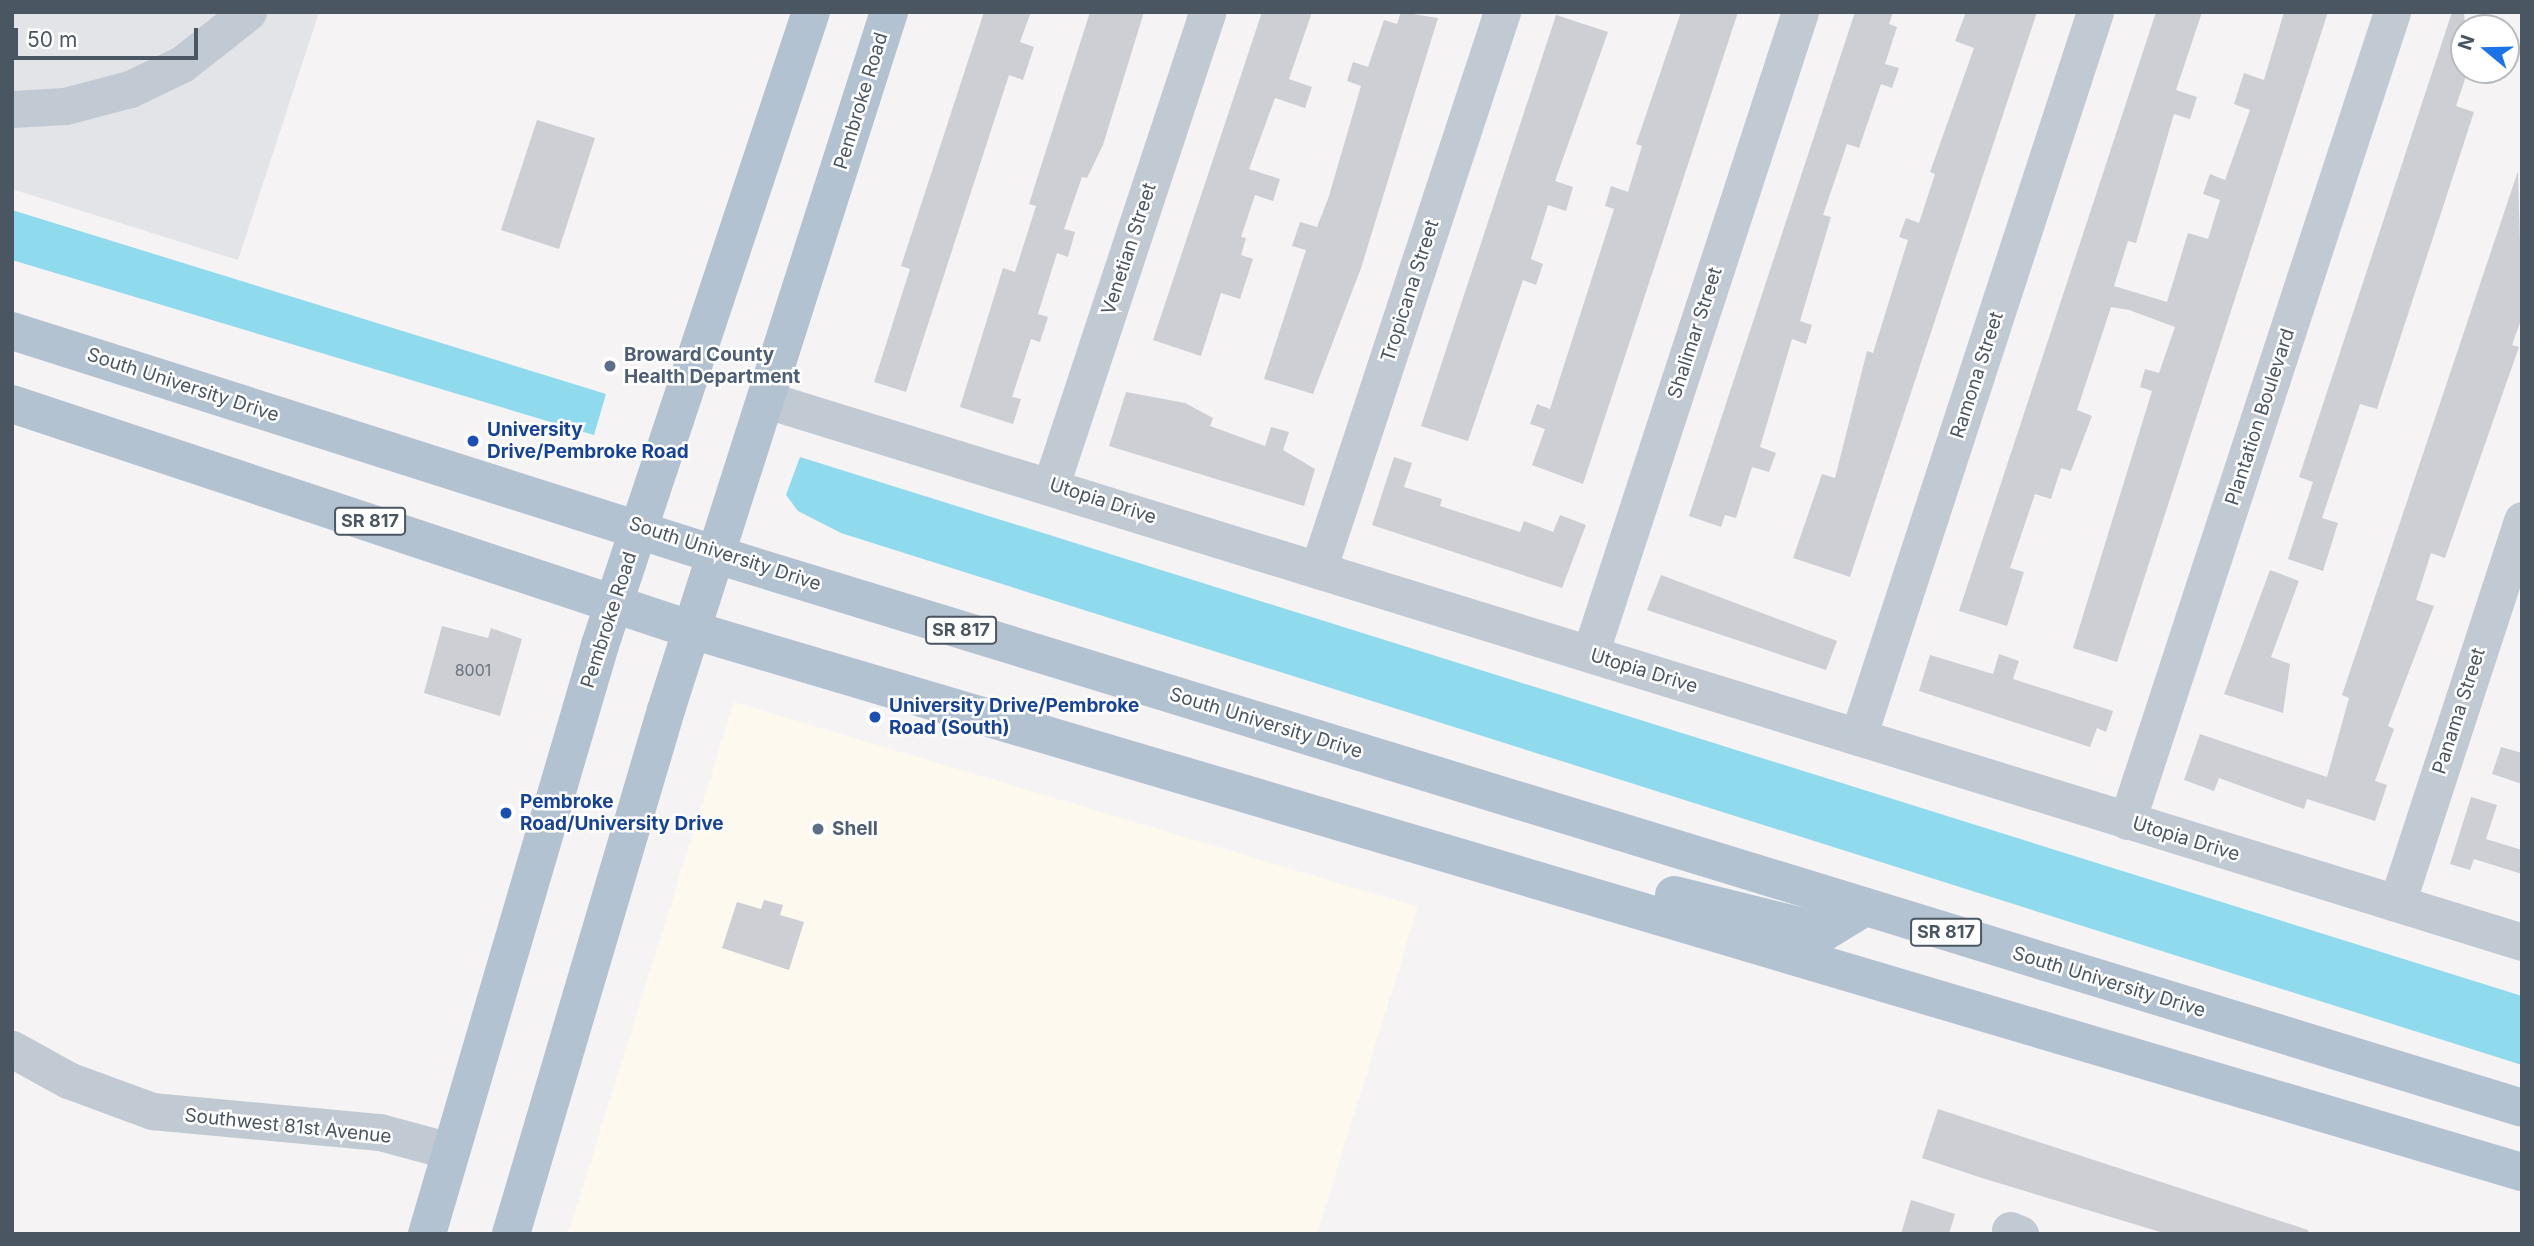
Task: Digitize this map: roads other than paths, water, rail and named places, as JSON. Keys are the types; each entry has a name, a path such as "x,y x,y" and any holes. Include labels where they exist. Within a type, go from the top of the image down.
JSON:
{"main road":[{"name":"Pembroke Road","path":"427,1234 614,601 811,12"},
{"name":"Pembroke Road","path":"511,1234 692,630 889,12"},
{"name":"South University Drive","path":"12,331 639,525 717,555 2522,1108"},
{"name":"SR 817","path":"12,404 614,601 692,630 2522,1172"},
{"path":"1454,856 1503,853 1821,932 1865,907"}],"street":[{"path":"12,109 97,99 163,75 248,12"},
{"name":"Venetian Street","path":"1051,485 1207,12"},
{"name":"Tropicana Street","path":"1318,570 1502,12"},
{"name":"Shalimar Street","path":"1590,654 1800,12"},
{"name":"Ramona Street","path":"1858,737 2095,12"},
{"name":"Plantation Boulevard","path":"2127,821 2392,12"},
{"name":"Utopia Drive","path":"767,400 1051,485 2522,942"},
{"name":"Panama Street","path":"2397,903 2522,520"},
{"name":"Southwest 81st Avenue","path":"12,1049 68,1080 152,1111 380,1132 450,1151"}],"water":[{"path":"12,210 606,394 594,435 12,260"},
{"path":"800,457 2522,996 2522,1065 841,533 798,511 786,495"}],"place":[{"name":"Broward County Health Department","path":"610,366"},
{"name":"University Drive/Pembroke Road","path":"473,441"},
{"name":"University Drive/Pembroke Road (South)","path":"875,717"},
{"name":"Pembroke Road/University Drive","path":"506,813"},
{"name":"Shell","path":"818,829"}]}
